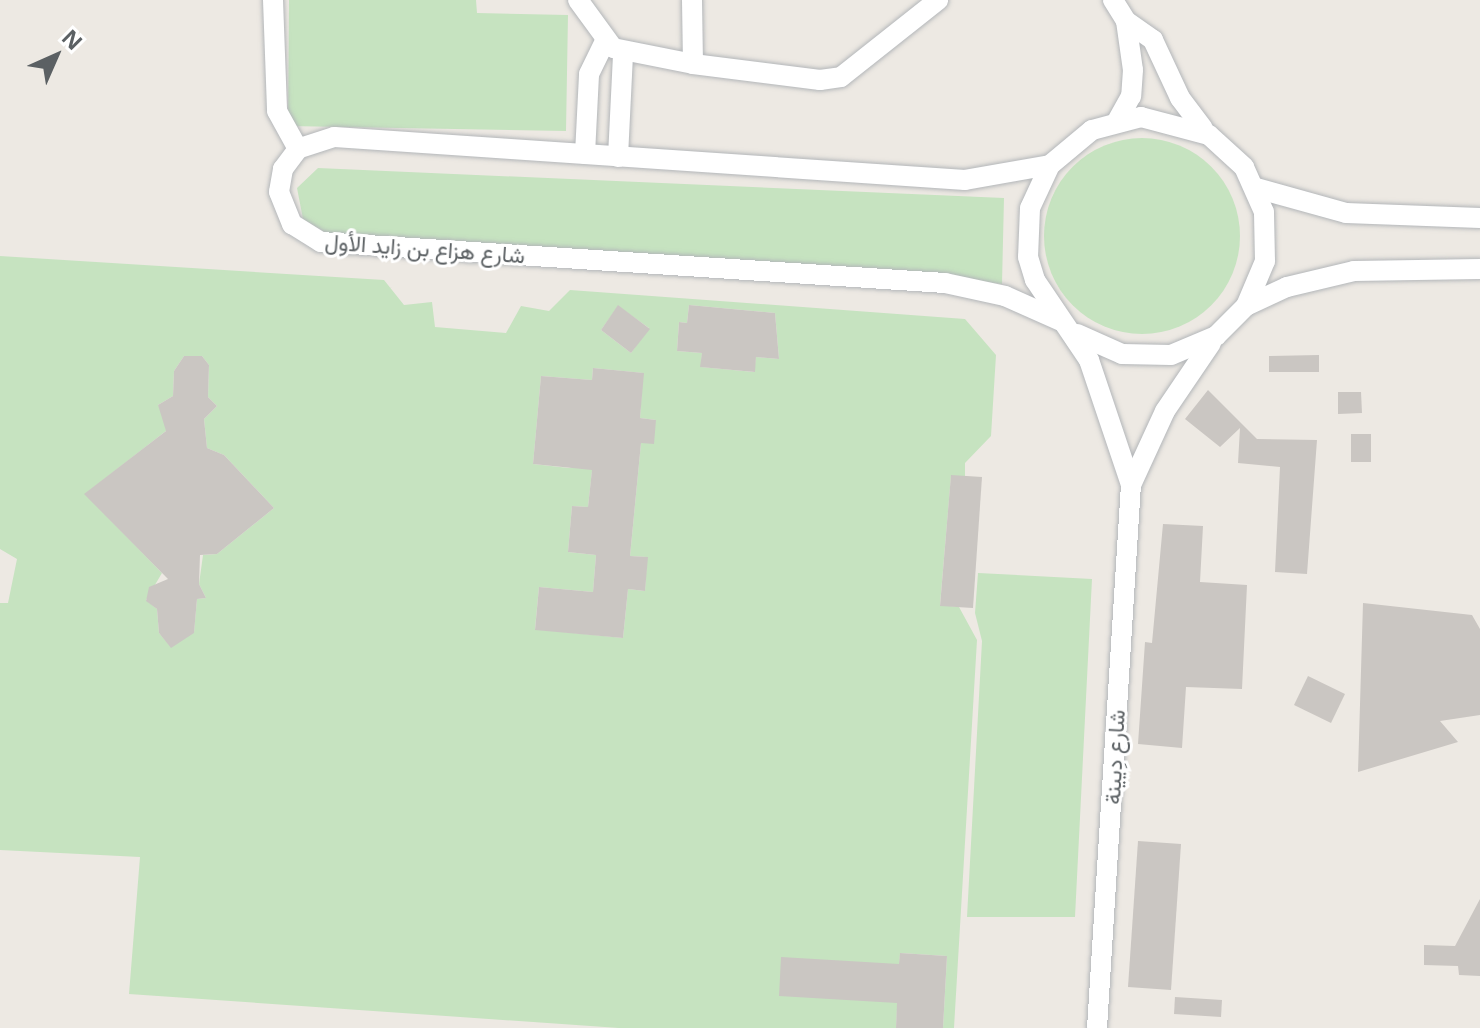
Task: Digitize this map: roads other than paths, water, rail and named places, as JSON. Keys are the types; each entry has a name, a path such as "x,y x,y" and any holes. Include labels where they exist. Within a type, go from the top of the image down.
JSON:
{"street":[{"path":"273,0 277,111 298,149 334,137 965,180 1050,165"},
{"path":"578,0 605,41 623,54 820,80 841,77 938,0"},
{"path":"692,0 693,64"},
{"path":"1113,0 1126,21 1153,40 1180,98 1256,188 1267,236 1261,273 1246,306 1216,336 1183,351 1147,357 1098,347 1061,321 1040,291 1028,257 1030,208 1050,165 1092,130 1117,121 1164,118 1209,135"},
{"path":"1117,121 1131,96 1133,70 1126,21"},
{"path":"585,154 589,74 605,41"},
{"path":"618,157 623,54"},
{"path":"1133,70 1163,63"},
{"name":"شارع هزاع بن زايد الأول","path":"298,149 283,169 281,204 300,232 321,242 945,283 1005,296 1061,321"},
{"path":"1256,188 1346,213 1480,218"},
{"path":"1246,306 1298,284 1354,271 1480,269"},
{"name":"شارع دِيينة","path":"1077,334 1110,410 1131,485 1097,1028"},
{"name":"شارع دِيينة","path":"1131,485 1165,411 1216,336"}]}
